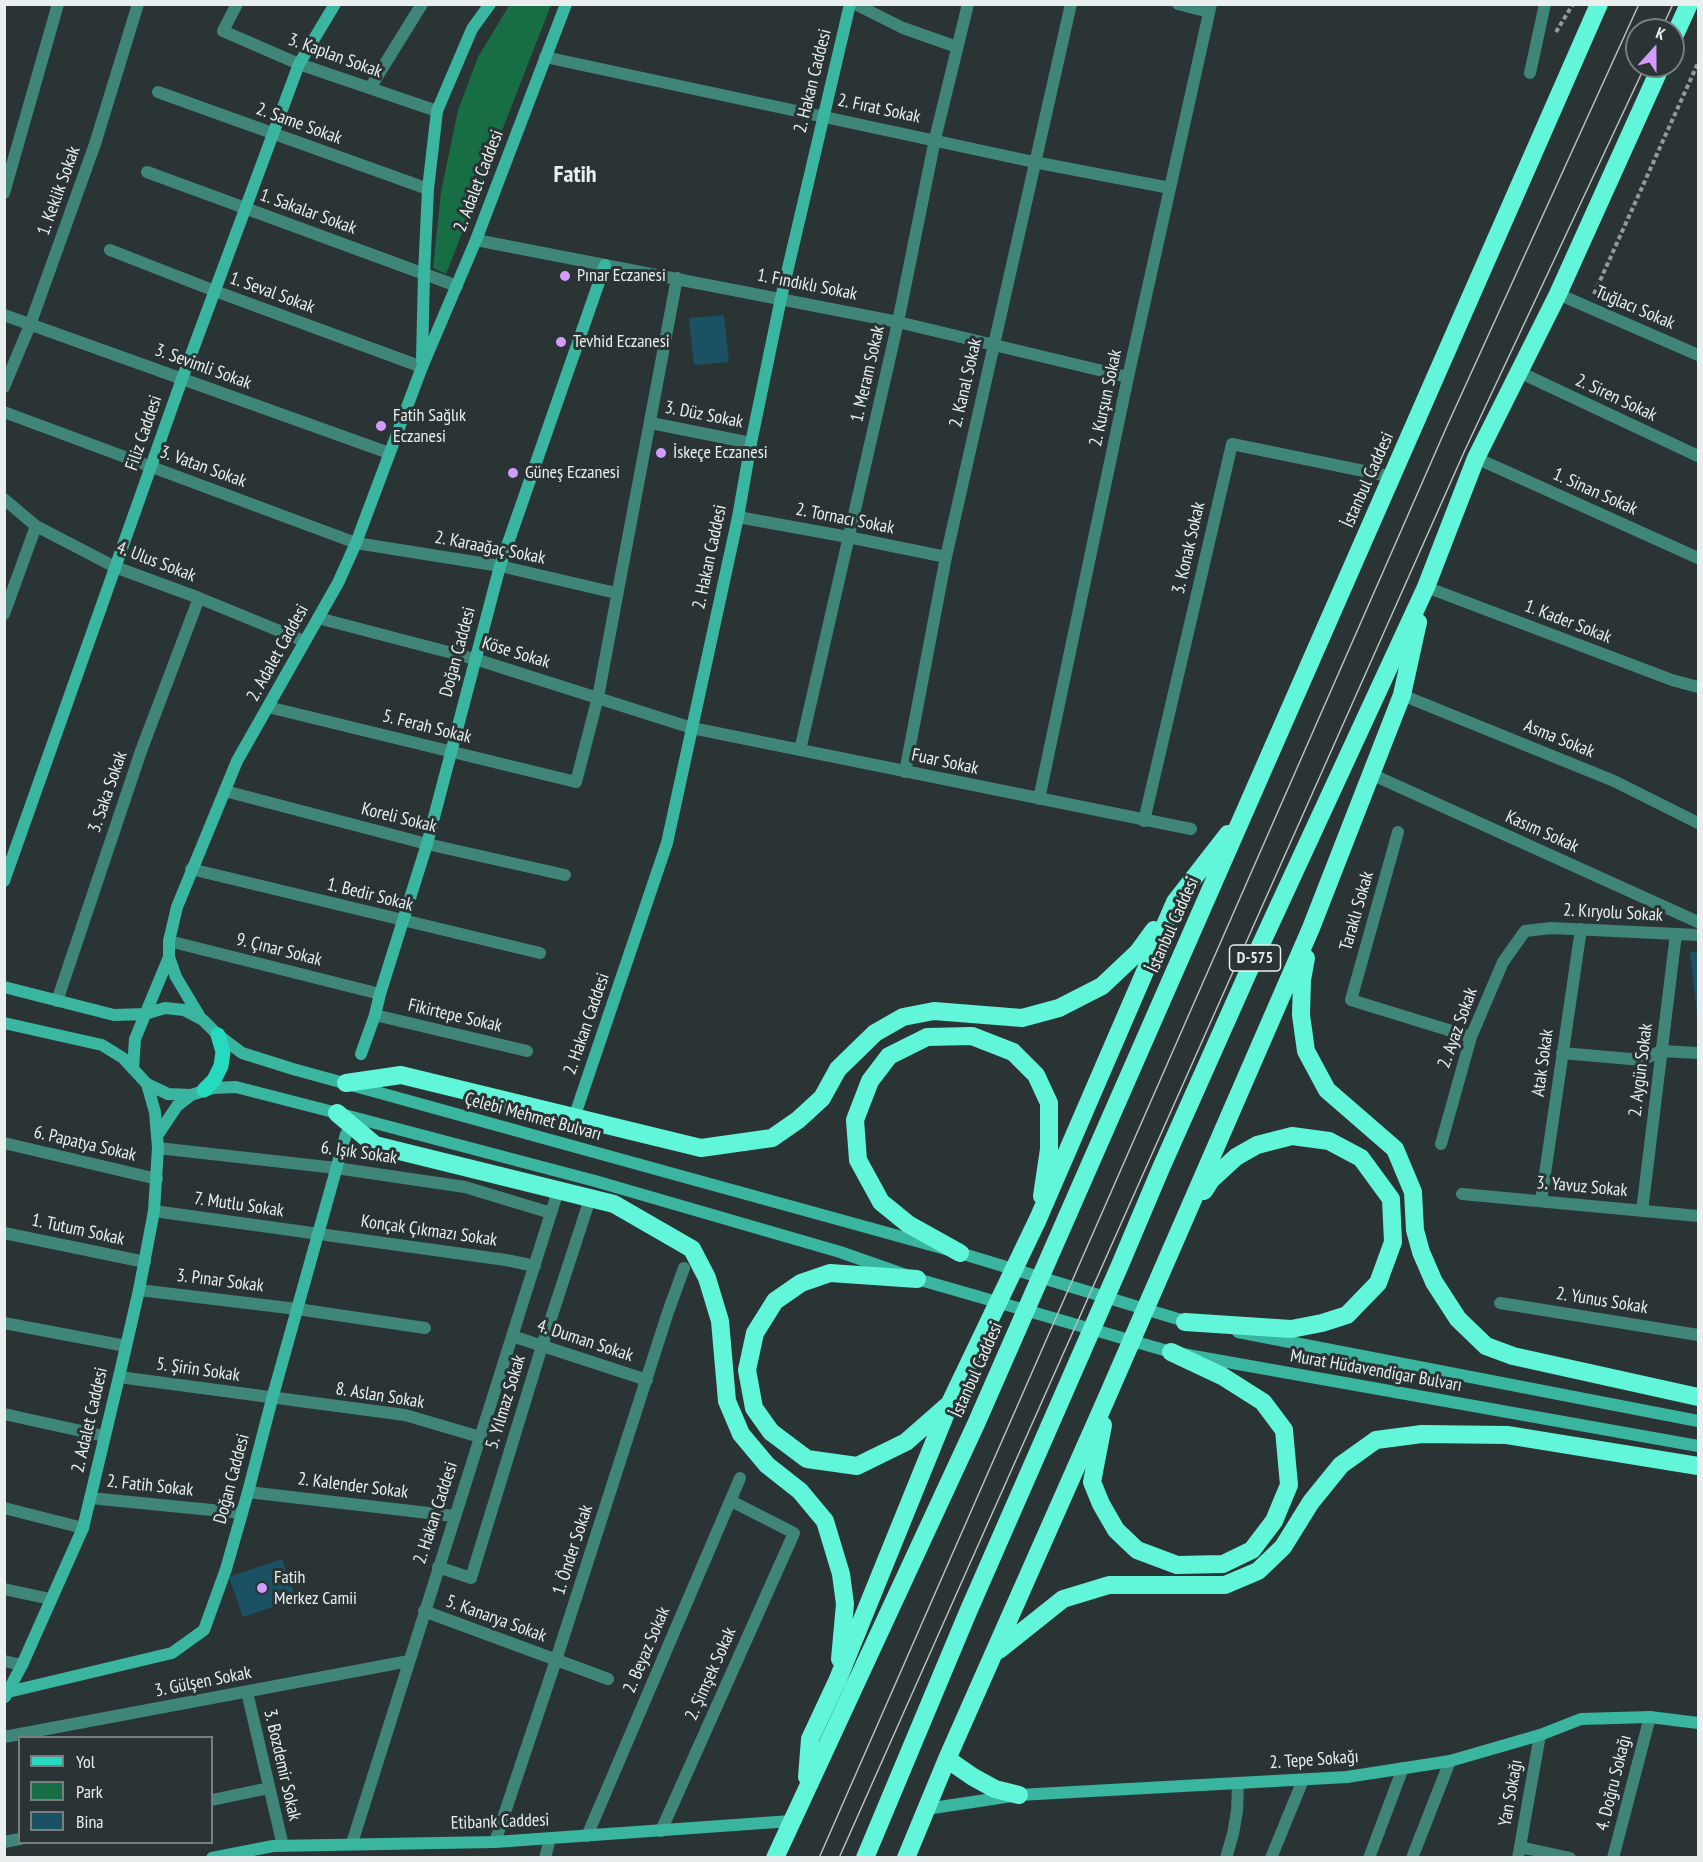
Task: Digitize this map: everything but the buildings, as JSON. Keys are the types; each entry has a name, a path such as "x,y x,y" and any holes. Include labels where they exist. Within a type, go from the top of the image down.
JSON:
{"highway":[{"name":"İstanbul Caddesi","path":"775,1857 976,1424 1599,4"},
{"path":"1683,18 1689,4"},
{"name":"D-575","path":"865,1857 968,1612 1161,1168 1426,587 1476,458 1558,294 1656,78"},
{"path":"906,1857 1311,928 1402,695 1426,587"},
{"path":"346,1083 401,1075 701,1148 772,1138 798,1120 822,1098 838,1070 875,1033 903,1017 934,1011 1022,1018 1059,1008 1102,986 1138,952 1245,813"},
{"path":"805,1790 810,1739 838,1679 951,1403 1038,1220 1175,902"},
{"path":"1311,928 1302,980 1301,1015 1306,1051 1327,1090 1395,1149 1413,1192 1415,1230 1421,1252 1434,1282 1458,1319 1486,1346 1513,1356 1698,1397"},
{"path":"960,1253 908,1224 881,1202 858,1160 855,1120 870,1081 889,1056 927,1037 972,1036 1013,1052 1036,1075 1049,1103 1048,1149 1038,1220"},
{"path":"337,1113 375,1145 614,1204 692,1249 706,1278 720,1321 727,1401 741,1434 767,1465 800,1491 825,1521 841,1574 845,1604 838,1679"},
{"path":"1185,1322 1291,1329 1347,1315 1378,1283 1393,1242 1391,1199 1361,1158 1329,1141 1292,1136 1257,1145 1236,1157 1211,1180 1186,1217"},
{"path":"917,1279 830,1273 801,1283 775,1301 754,1333 747,1370 754,1408 771,1432 807,1459 856,1466 906,1442 951,1403"},
{"path":"1108,1395 1092,1482 1116,1530 1137,1550 1177,1565 1223,1564 1252,1550 1274,1521 1289,1485 1284,1430 1263,1402 1222,1376 1171,1352"},
{"path":"995,1653 1063,1599 1109,1586 1225,1585 1258,1571 1283,1547 1311,1502 1341,1464 1376,1440 1422,1434 1508,1435 1698,1466"},
{"path":"947,1759 995,1789 1019,1795"}],"main road":[{"name":"Filiz Caddesi","path":"4,881 182,379 299,64 335,4"},
{"name":"2. Adalet Caddesi","path":"422,368 423,274 428,189 437,111 472,29 490,4"},
{"name":"2. Adalet Caddesi","path":"169,957 169,941 177,907 191,869 237,761 338,582 356,543 422,368 476,240 566,4"},
{"name":"2. Hakan Caddesi","path":"577,1109 667,843 738,517 781,298 850,4"},
{"name":"Doğan Caddesi","path":"361,1054 427,844 500,566 605,265"},
{"path":"133,1069 135,1039 169,957"},
{"path":"169,957 186,994 203,1020"},
{"name":"Çelebi Mehmet Bulvarı","path":"4,987 114,1015 145,1014 165,1008 184,1010 203,1020 242,1053 960,1253 1062,1285"},
{"path":"4,1023 102,1045 123,1058 147,1084 168,1094 236,1087 595,1181 840,1252 917,1279"},
{"path":"157,1142 177,1106 214,1080 221,1066 223,1052 218,1035"},
{"name":"2. Adalet Caddesi","path":"6,1695 22,1665 82,1528 119,1377 154,1211 157,1142 155,1112 147,1084"},
{"name":"Doğan Caddesi","path":"6,1695 172,1653 204,1630 226,1569 248,1492 345,1134"},
{"name":"Murat Hüdavendigar Bulvarı","path":"917,1279 1171,1352 1698,1446"},
{"name":"Murat Hüdavendigar Bulvarı","path":"1062,1285 1185,1322 1698,1421"},
{"name":"2. Tepe Sokağı","path":"926,1809 1019,1795 1347,1777 1450,1761 1540,1735 1581,1719 1650,1717 1698,1723"},
{"name":"Etibank Caddesi","path":"212,1857 352,1843 495,1842 791,1821"}],"street":[{"path":"4,193 58,4"},
{"name":"1. Keklik Sokak","path":"4,387 30,325 95,144 138,4"},
{"name":"3. Kaplan Sokak","path":"237,4 223,31 299,64 437,111"},
{"path":"370,88 422,4"},
{"path":"855,4 903,28 957,47"},
{"name":"1. Meram Sokak","path":"800,750 898,322 935,139 968,4"},
{"name":"2. Kanal Sokak","path":"904,772 946,557 1071,4"},
{"path":"1178,4 1210,8"},
{"path":"1530,74 1545,4"},
{"name":"2. Kurşun Sokak","path":"1039,799 1128,377 1210,8"},
{"name":"2. Fırat Sokak","path":"545,57 1034,162 1170,188"},
{"name":"2. Same Sokak","path":"158,92 428,189"},
{"name":"1. Sakalar Sokak","path":"147,172 457,286"},
{"name":"1. Fındıklı Sokak","path":"476,240 898,322 994,343 1128,377"},
{"name":"1. Seval Sokak","path":"110,250 422,368"},
{"path":"598,697 677,278"},
{"name":"Tuğlacı Sokak","path":"1558,294 1698,355"},
{"name":"3. Sevimli Sokak","path":"4,315 389,453"},
{"name":"2. Siren Sokak","path":"1519,372 1698,456"},
{"name":"3. Vatan Sokak","path":"4,412 356,543"},
{"name":"3. Düz Sokak","path":"651,423 751,443"},
{"name":"3. Konak Sokak","path":"1144,821 1232,444 1393,477"},
{"name":"1. Sinan Sokak","path":"1476,458 1698,558"},
{"name":"4. Ulus Sokak","path":"4,499 36,526 115,567 304,641"},
{"name":"2. Tornacı Sokak","path":"738,517 946,557"},
{"path":"4,614 36,526"},
{"name":"2. Karaağaç Sokak","path":"356,543 500,566 616,593"},
{"name":"1. Kader Sokak","path":"1426,587 1671,680 1698,687"},
{"name":"3. Saka Sokak","path":"57,1000 141,751 199,598"},
{"name":"Köse Sokak","path":"318,618 475,659 692,728"},
{"name":"Asma Sokak","path":"1402,695 1614,781 1698,823"},
{"name":"5. Ferah Sokak","path":"268,707 576,782 598,697"},
{"name":"Fuar Sokak","path":"692,728 1191,829"},
{"name":"Kasım Sokak","path":"1371,774 1698,922"},
{"name":"Koreli Sokak","path":"225,791 427,844 565,875"},
{"name":"Taraklı Sokak","path":"1398,832 1351,1000 1471,1037"},
{"name":"1. Bedir Sokak","path":"191,869 540,953"},
{"name":"2. Kıryolu Sokak","path":"1525,931 1551,928 1698,934"},
{"name":"Atak Sokak","path":"1541,1201 1581,929"},
{"name":"2. Ayaz Sokak","path":"1441,1144 1471,1037 1503,962 1525,931"},
{"name":"2. Aygün Sokak","path":"1642,1211 1676,934"},
{"name":"9. Çınar Sokak","path":"169,941 380,994"},
{"name":"Fikirtepe Sokak","path":"375,1015 527,1051"},
{"path":"1562,1053 1642,1060 1661,1051 1698,1053"},
{"name":"6. Işık Sokak","path":"157,1142 465,1187 551,1213"},
{"name":"6. Papatya Sokak","path":"4,1143 157,1179"},
{"name":"2. Hakan Caddesi","path":"352,1843 556,1194"},
{"name":"3. Yavuz Sokak","path":"1462,1194 1698,1216"},
{"name":"5. Yılmaz Sokak","path":"438,1567 471,1578 588,1205"},
{"name":"7. Mutlu Sokak","path":"154,1211 318,1234"},
{"name":"1. Tutum Sokak","path":"4,1233 145,1262"},
{"name":"Konçak Çıkmazı Sokak","path":"318,1234 535,1266"},
{"name":"1. Önder Sokak","path":"495,1842 684,1268"},
{"name":"3. Pınar Sokak","path":"139,1290 297,1309 425,1328"},
{"name":"2. Yunus Sokak","path":"1500,1303 1698,1335"},
{"path":"4,1323 126,1346"},
{"name":"4. Duman Sokak","path":"512,1336 647,1380"},
{"name":"5. Şirin Sokak","path":"119,1377 272,1399"},
{"name":"8. Aslan Sokak","path":"272,1399 405,1415 480,1437"},
{"path":"4,1414 104,1436"},
{"name":"2. Beyaz Sokak","path":"587,1836 740,1478"},
{"name":"2. Kalender Sokak","path":"248,1492 454,1516"},
{"name":"2. Fatih Sokak","path":"90,1498 242,1513"},
{"name":"2. Şimşek Sokak","path":"661,1831 794,1533 731,1501"},
{"path":"4,1508 82,1528"},
{"path":"4,1589 50,1599"},
{"name":"5. Kanarya Sokak","path":"424,1611 608,1679"},
{"path":"4,1661 22,1665"},
{"name":"3. Gülşen Sokak","path":"4,1737 409,1661"},
{"name":"3. Bozdemir Sokak","path":"247,1692 269,1788 276,1850"},
{"name":"4. Doğru Sokağı","path":"1613,1857 1650,1717"},
{"name":"Yan Sokağı","path":"1519,1852 1540,1735"},
{"path":"1412,1857 1450,1761"},
{"path":"1370,1857 1403,1768"},
{"path":"1271,1857 1303,1780"},
{"path":"1226,1857 1237,1811 1238,1783"},
{"path":"213,1800 269,1788"},
{"path":"545,1857 550,1839"},
{"path":"1519,1852 1570,1857"}],"path":[{"path":"1589,308 1698,63"}],"green space":[{"path":"510,4 551,5 446,274 433,268 441,192 458,110 478,57"}],"tram line":[{"path":"819,1858 1447,426 1639,4"},
{"path":"1667,18 1673,4"},
{"path":"839,1858 1465,450 1639,78"}],"place":[{"name":"Pınar Eczanesi","path":"565,276"},
{"name":"Tevhid Eczanesi","path":"561,342"},
{"name":"Fatih Sağlık Eczanesi","path":"381,426"},
{"name":"İskeçe Eczanesi","path":"661,453"},
{"name":"Güneş Eczanesi","path":"513,473"},
{"name":"Fatih Merkez Camii","path":"262,1588"}],"district":[{"name":"Fatih","path":"575,175"}]}
